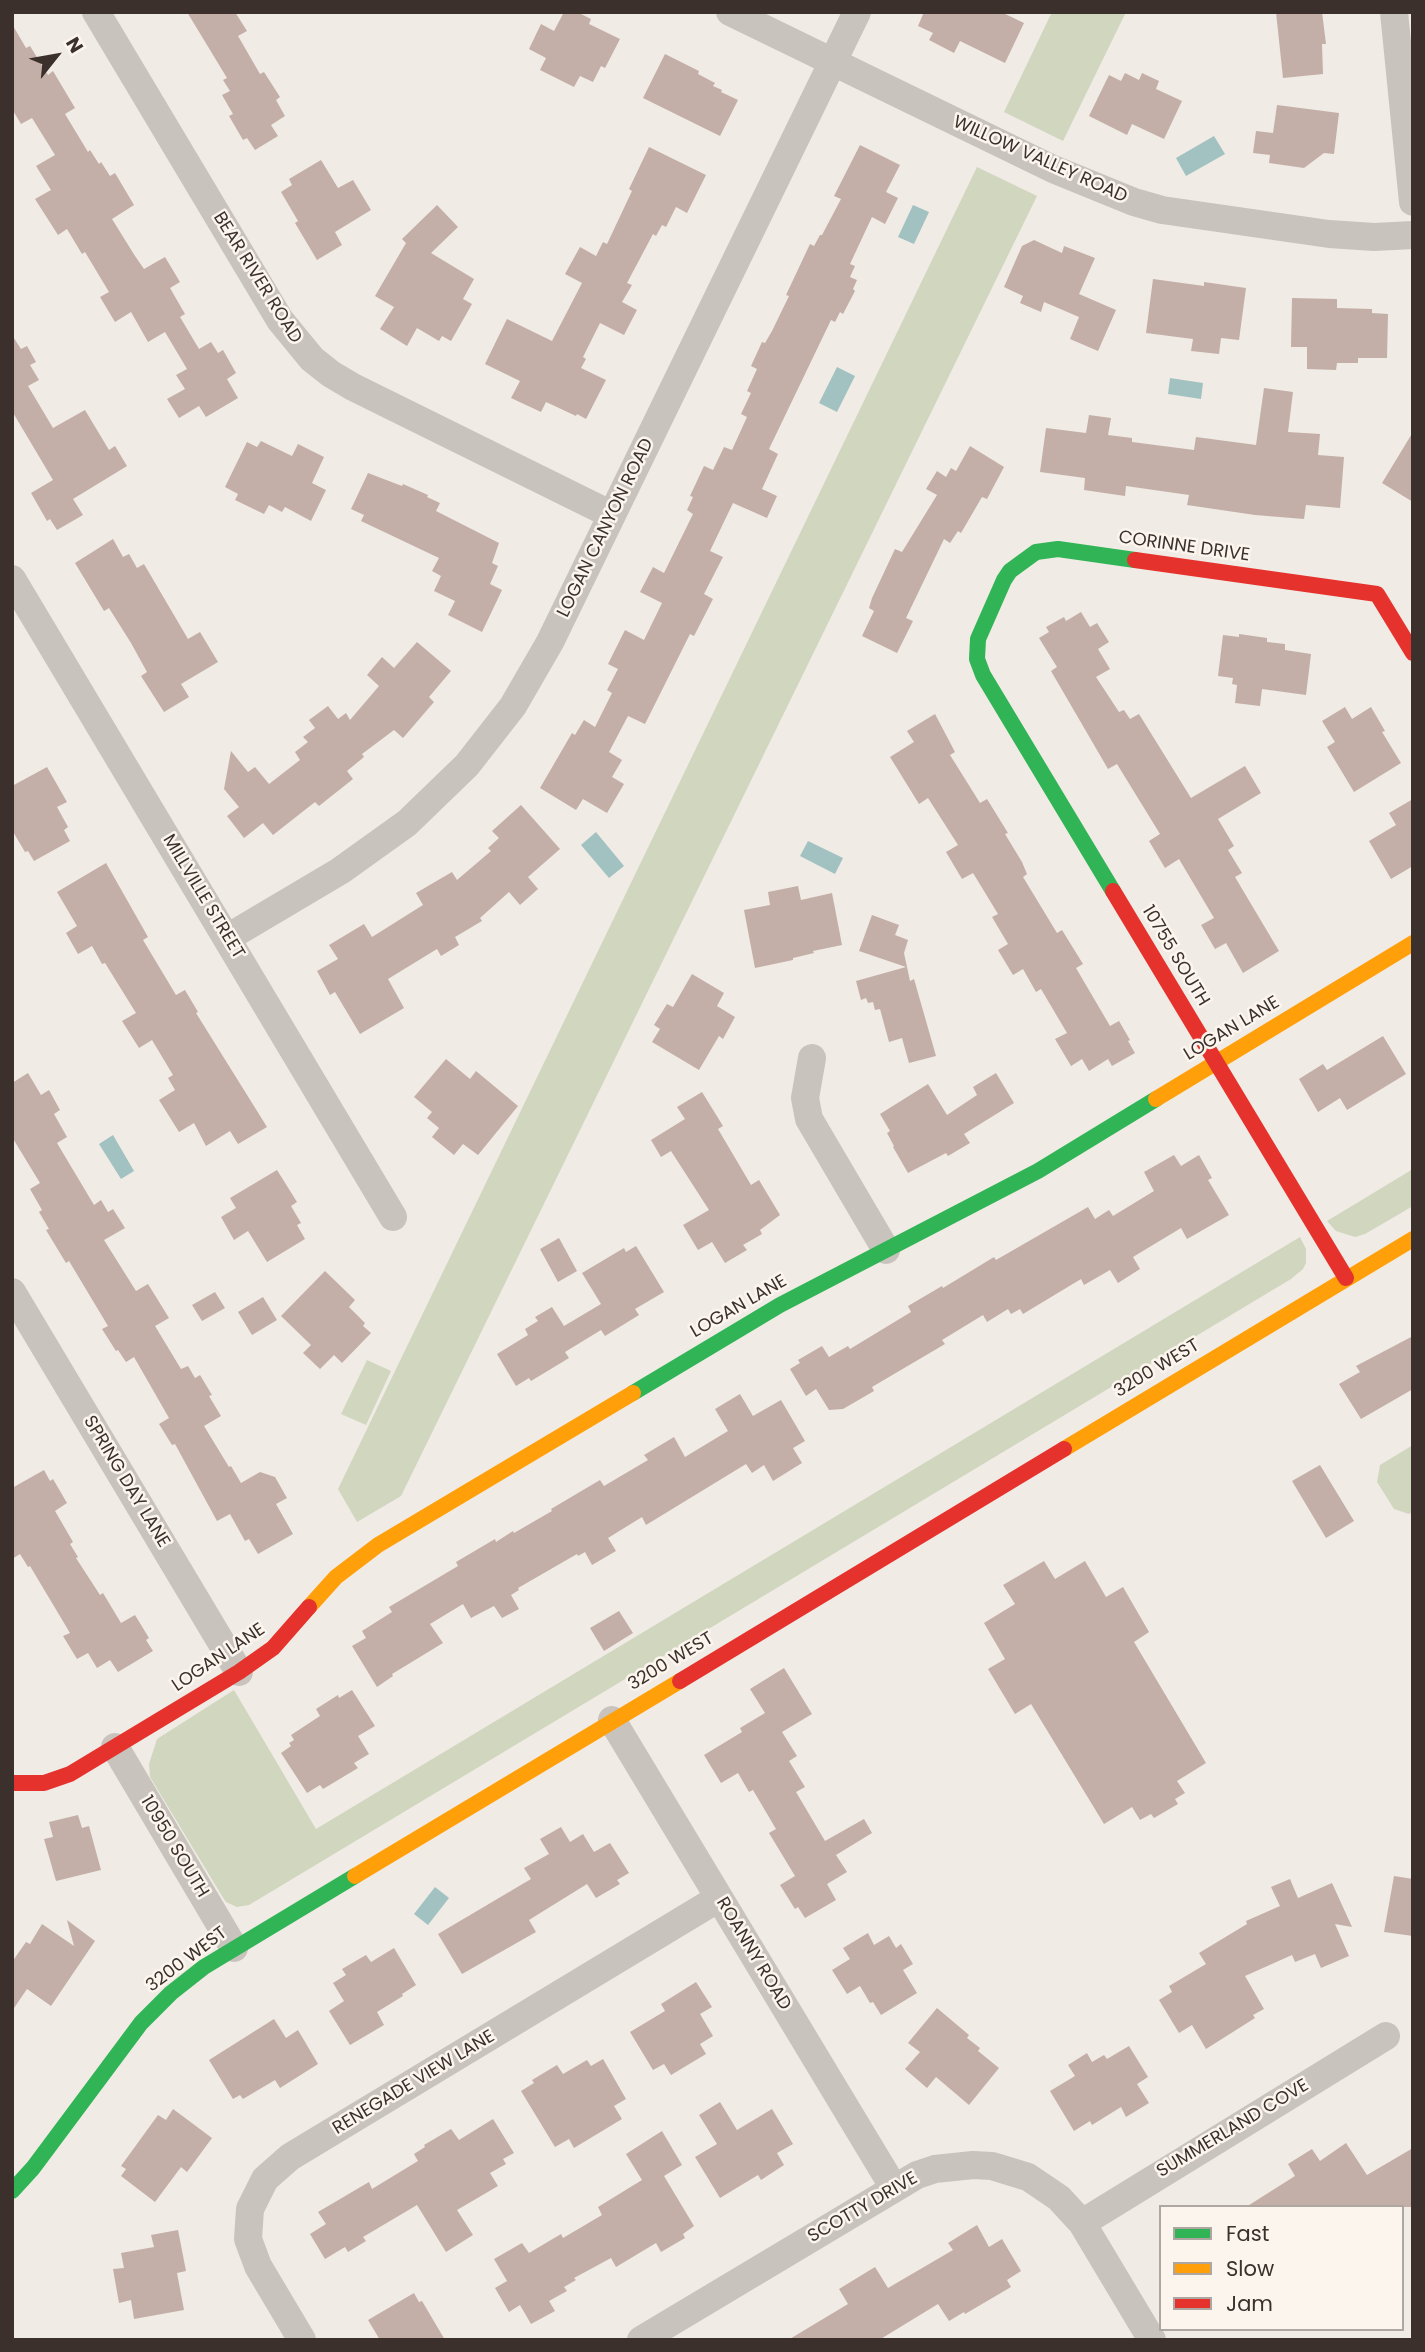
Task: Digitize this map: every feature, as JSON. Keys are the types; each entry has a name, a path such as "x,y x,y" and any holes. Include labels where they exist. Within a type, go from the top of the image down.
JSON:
{"street":[{"name":"BEAR RIVER ROAD","path":"96,12 280,320 312,359 353,387 612,515"},
{"name":"WILLOW VALLEY ROAD","path":"730,12 1053,169 1133,202 1162,210 1329,234 1374,237 1413,235"},
{"name":"LOGAN CANYON ROAD","path":"227,938 374,848 408,823 467,765 491,736 532,674 857,12"},
{"path":"1394,12 1413,202"},
{"name":"CORINNE DRIVE","path":"977,652 982,627 1010,571 1037,552 1058,549 1377,594 1413,653"},
{"name":"MILLVILLE STREET","path":"16,592 393,1217"},
{"name":"10755 SOUTH","path":"977,652 983,675 1346,1278"},
{"name":"LOGAN LANE","path":"12,1783 31,1784 57,1779 239,1672 273,1648 336,1577 378,1545 743,1326 821,1282 1038,1171 1413,943"},
{"path":"812,1058 805,1098 809,1119 886,1250"},
{"name":"3200 WEST","path":"12,2191 33,2168 141,2023 171,1993 234,1948 1413,1239"},
{"name":"SPRING DAY LANE","path":"12,1292 239,1672"},
{"name":"ROANNY ROAD","path":"612,1720 894,2188"},
{"name":"10950 SOUTH","path":"115,1746 234,1948"},
{"name":"RENEGADE VIEW LANE","path":"302,2340 258,2266 250,2246 247,2224 250,2209 265,2179 290,2157 719,1898"},
{"name":"SUMMERLAND COVE","path":"1082,2224 1386,2036"},
{"name":"SCOTTY DRIVE","path":"641,2340 917,2175 935,2169 973,2165 992,2166 1028,2177 1059,2197 1082,2224 1152,2340"}],"green space":[{"path":"1052,12 1126,12 1063,141 1004,112"},
{"path":"977,167 1037,196 401,1496 357,1522 338,1489"},
{"path":"1413,1169 1413,1206 1355,1237 1336,1231 1327,1221"},
{"path":"1300,1237 1306,1249 1306,1263 1291,1279 249,1905 237,1907 226,1902 150,1777 149,1764 157,1739 234,1690 316,1829"},
{"path":"367,1360 391,1371 366,1425 341,1414"},
{"path":"1413,1445 1413,1511 1409,1514 1394,1509 1377,1482 1380,1465"}],"water":[{"path":"1214,136 1225,154 1186,176 1176,158"},
{"path":"913,205 929,212 914,244 898,237"},
{"path":"837,367 855,376 837,412 819,403"},
{"path":"1170,378 1203,383 1201,399 1168,394"},
{"path":"596,832 624,866 609,878 581,845"},
{"path":"808,841 843,858 835,874 800,856"},
{"path":"113,1135 134,1171 121,1179 99,1144"},
{"path":"435,1887 449,1898 428,1925 414,1914"}],"building":[{"path":"187,12 235,12 247,31 238,36 260,74 264,72 280,97 276,100 285,116 271,125 278,136 255,150 247,138 243,140 229,116 233,114 222,95 230,91 223,80 227,78"},
{"path":"564,12 577,12 591,19 589,24 620,39 605,68 601,66 593,82 580,76 574,87 540,70 546,58 529,49 541,24 554,31"},
{"path":"924,12 1001,12 1024,23 1005,63 960,41 954,53 929,40 933,33 918,26"},
{"path":"1276,12 1322,12 1326,44 1322,44 1323,74 1283,78"},
{"path":"12,24 26,48 30,46 48,75 53,71 75,108 65,114 88,152 90,150 110,176 115,173 134,205 112,219 135,256 144,269 165,257 180,282 170,288 185,314 180,317 199,349 211,342 218,353 223,350 236,373 227,379 238,398 206,417 199,406 179,418 167,399 185,389 176,375 187,369 165,332 148,342 131,312 115,322 100,297 109,292 85,252 82,254 67,229 58,235 35,199 51,190 36,166 55,155 32,118 21,124 12,109"},
{"path":"665,54 699,71 698,74 715,83 713,86 722,90 721,92 738,100 720,136 643,98"},
{"path":"1125,73 1139,80 1142,73 1159,81 1156,89 1182,101 1164,139 1132,124 1127,135 1089,116 1109,75 1121,81"},
{"path":"1277,105 1339,113 1334,154 1324,153 1304,168 1269,163 1270,155 1253,153 1256,131 1273,133"},
{"path":"860,145 900,165 886,192 898,198 885,224 872,217 850,264 855,266 850,277 857,280 853,289 855,291 843,314 840,312 835,322 831,320 769,449 778,454 762,489 777,496 767,518 733,503 710,551 723,557 704,594 713,599 694,636 690,634 645,724 628,716 609,752 622,760 612,777 624,784 607,813 583,799 576,810 540,788 572,733 575,735 584,720 595,727 612,693 607,690 618,669 608,664 625,630 644,640 662,603 640,592 653,567 664,573 693,514 687,510 693,497 690,496 704,466 713,470 724,447 732,450 747,417 741,414 751,393 747,391 757,369 751,366 789,296 786,295 810,244 814,246 822,235 841,199 834,196"},
{"path":"649,147 706,175 687,213 676,207 666,227 662,225 656,236 653,234 627,283 632,285 622,302 637,310 624,335 600,323 583,357 586,359 581,368 606,380 586,419 546,402 541,412 511,398 520,381 485,364 507,319 552,341 582,283 565,274 580,247 596,256 603,242 607,244"},
{"path":"321,160 338,188 353,180 371,210 335,232 342,245 317,260 295,223 298,221 281,192 292,185 289,179"},
{"path":"437,205 458,227 431,253 474,279 463,299 472,304 451,341 442,336 439,341 417,328 407,346 380,329 394,307 375,296 406,243 402,239"},
{"path":"1034,240 1062,253 1064,246 1095,258 1079,294 1116,310 1098,351 1070,339 1079,317 1044,302 1041,312 1020,303 1023,296 1004,287 1022,246"},
{"path":"1153,279 1246,288 1239,340 1221,338 1219,354 1191,351 1193,339 1146,333"},
{"path":"1292,298 1337,299 1337,308 1372,309 1372,313 1388,314 1387,358 1358,358 1358,363 1337,363 1336,370 1307,369 1307,347 1291,347"},
{"path":"12,335 21,349 27,346 36,362 30,365 39,380 28,386 53,428 85,410 109,450 115,446 127,466 73,499 83,515 57,530 50,519 47,521 31,493 53,480 12,411"},
{"path":"1264,388 1293,392 1288,432 1320,434 1318,455 1344,457 1340,508 1306,505 1304,519 1255,515 1187,505 1189,495 1126,486 1125,496 1084,490 1085,478 1040,472 1046,428 1086,433 1089,415 1111,418 1108,435 1132,438 1132,442 1194,450 1196,437 1256,445"},
{"path":"1413,432 1413,502 1382,483"},
{"path":"261,441 292,456 298,444 324,457 312,483 326,490 311,521 285,507 282,512 269,505 264,514 235,500 238,494 225,487 247,442 257,447"},
{"path":"970,446 1004,467 987,499 982,497 961,533 958,531 950,543 944,539 906,618 913,621 897,653 862,636 874,611 869,608 872,598 895,549 902,552 937,495 926,489 937,471 946,477 951,468 956,471"},
{"path":"368,473 428,495 427,497 440,503 436,511 499,543 492,563 498,566 490,584 502,590 482,632 448,615 455,601 434,591 441,576 432,571 439,558 361,521 364,515 351,509"},
{"path":"113,539 123,557 129,554 137,568 144,564 188,639 200,632 218,662 181,684 189,697 164,712 141,676 147,672 131,643 109,608 104,611 75,563"},
{"path":"1081,612 1090,627 1097,623 1109,642 1098,649 1110,669 1096,677 1119,712 1124,710 1130,719 1139,714 1191,798 1245,766 1261,793 1218,819 1234,846 1228,850 1242,873 1235,877 1279,951 1243,973 1226,943 1215,949 1201,925 1214,918 1179,859 1165,868 1149,841 1160,834 1117,764 1108,769 1051,671 1057,667 1039,638 1049,632 1046,627 1064,617 1066,621"},
{"path":"1239,634 1267,638 1267,642 1285,644 1285,650 1311,654 1306,695 1262,689 1260,706 1235,703 1237,685 1232,684 1233,678 1218,676 1223,635 1239,637"},
{"path":"417,642 451,671 429,697 434,702 403,738 394,730 362,754 364,757 347,771 353,779 319,806 315,802 273,835 263,823 244,838 227,816 239,807 224,789 231,751 248,772 255,767 269,784 300,760 295,752 308,742 303,737 315,728 309,720 328,706 338,719 346,713 350,720 379,686 367,675 382,657 394,668"},
{"path":"1345,707 1352,719 1371,707 1385,731 1382,732 1401,763 1354,792 1327,747 1335,742 1322,721"},
{"path":"935,714 955,752 950,755 980,803 987,799 1008,833 1005,834 1027,874 1023,877 1057,933 1062,930 1083,964 1076,968 1110,1026 1119,1021 1130,1040 1128,1041 1135,1053 1112,1066 1108,1059 1089,1071 1082,1059 1071,1066 1055,1039 1067,1033 1041,989 1036,992 1023,969 1013,975 998,950 1008,944 992,917 998,914 973,873 962,879 946,852 958,845 928,798 919,804 890,757 914,742 907,731"},
{"path":"47,767 67,802 57,807 68,827 64,830 70,841 34,861 28,851 25,852 12,830 12,786"},
{"path":"1413,799 1413,866 1391,879 1369,841 1396,825 1389,813"},
{"path":"521,805 560,849 528,877 538,889 520,905 509,892 480,918 482,921 455,937 459,945 441,956 437,949 388,979 404,1008 360,1034 335,992 330,995 317,971 338,959 329,945 364,924 372,937 423,905 416,893 452,872 457,880 491,851 488,848 499,838 492,831"},
{"path":"106,863 148,937 143,940 176,995 185,990 198,1012 196,1013 267,1127 238,1144 230,1131 206,1146 194,1123 179,1132 159,1100 175,1090 168,1078 173,1075 152,1040 139,1048 122,1021 136,1013 105,963 102,964 92,946 78,954 66,933 77,926 57,892"},
{"path":"798,886 801,900 832,893 842,945 755,968 744,910 770,905 768,892"},
{"path":"872,915 899,925 895,935 908,940 904,953 910,981 914,979 936,1056 909,1063 902,1038 889,1042 880,1009 875,1010 873,1002 868,1003 866,998 861,1000 856,981 906,967 859,951"},
{"path":"692,974 724,993 717,1006 735,1017 723,1039 719,1036 699,1070 652,1042 660,1029 654,1025 667,1004 673,1007"},
{"path":"1383,1036 1406,1074 1347,1110 1340,1098 1318,1112 1299,1079 1323,1064 1327,1070"},
{"path":"446,1059 470,1079 476,1071 518,1106 478,1155 463,1144 454,1155 432,1137 439,1128 427,1118 432,1112 414,1097"},
{"path":"28,1073 41,1095 49,1090 60,1110 54,1114 67,1137 57,1143 94,1205 101,1200 108,1212 113,1209 125,1228 104,1240 136,1291 148,1284 169,1318 155,1326 181,1369 188,1366 195,1378 200,1375 212,1395 209,1396 221,1416 204,1426 241,1483 260,1472 275,1477 287,1498 276,1504 293,1534 258,1554 249,1539 245,1541 230,1514 217,1521 175,1444 172,1445 159,1424 169,1418 134,1357 126,1362 118,1350 116,1351 102,1329 108,1326 69,1261 66,1263 46,1230 49,1229 39,1212 42,1210 30,1189 40,1183 12,1137 12,1083"},
{"path":"996,1073 1014,1103 964,1134 970,1143 948,1156 946,1153 908,1173 893,1147 887,1133 890,1131 880,1114 928,1084 947,1115 977,1095 973,1087"},
{"path":"702,1092 723,1126 718,1129 751,1185 759,1180 780,1215 760,1230 762,1234 743,1245 747,1250 725,1263 712,1242 698,1250 683,1225 709,1210 671,1151 661,1157 651,1140 685,1119 677,1107"},
{"path":"1174,1155 1181,1166 1199,1155 1212,1178 1208,1180 1229,1215 1187,1239 1181,1228 1133,1257 1140,1269 1118,1283 1110,1270 1084,1285 1081,1279 1023,1314 1020,1309 1011,1314 1008,1309 987,1322 983,1315 942,1340 945,1344 872,1387 874,1391 843,1409 829,1410 816,1389 806,1396 790,1369 800,1363 798,1360 822,1346 829,1357 848,1346 850,1349 911,1312 908,1306 994,1257 996,1260 1088,1207 1095,1219 1109,1210 1113,1216 1154,1191 1144,1172"},
{"path":"277,1170 297,1202 291,1206 301,1223 297,1225 305,1239 267,1262 248,1231 234,1240 221,1217 236,1208 230,1198"},
{"path":"559,1238 577,1271 558,1282 540,1249"},
{"path":"636,1246 664,1292 635,1309 639,1315 605,1336 601,1330 565,1352 569,1358 531,1381 529,1378 516,1386 497,1354 528,1335 525,1329 538,1321 535,1317 552,1307 564,1326 601,1304 582,1273 624,1248 626,1252"},
{"path":"325,1271 355,1300 349,1307 371,1333 342,1363 334,1355 320,1369 303,1353 311,1345 281,1316"},
{"path":"215,1292 225,1308 202,1321 192,1305"},
{"path":"263,1297 277,1320 252,1335 238,1312"},
{"path":"1413,1336 1413,1389 1361,1419 1339,1384 1360,1372 1356,1366"},
{"path":"740,1394 753,1416 781,1400 805,1441 793,1448 802,1463 773,1481 764,1465 752,1473 746,1464 646,1525 642,1517 608,1538 616,1551 592,1565 585,1552 578,1556 577,1554 518,1588 519,1590 511,1595 519,1609 502,1618 494,1606 471,1618 463,1604 430,1624 443,1643 392,1674 393,1676 377,1687 352,1646 366,1638 362,1631 392,1612 389,1607 458,1566 456,1562 495,1539 496,1542 513,1531 514,1533 600,1480 604,1486 648,1460 644,1455 674,1437 685,1457 728,1431 715,1409"},
{"path":"1320,1465 1354,1521 1326,1538 1292,1481"},
{"path":"44,1470 50,1481 53,1479 67,1503 55,1511 73,1542 70,1544 78,1557 76,1558 100,1595 103,1593 121,1623 135,1615 149,1638 146,1640 153,1651 118,1672 110,1660 97,1668 88,1653 77,1659 63,1636 70,1633 30,1566 28,1567 20,1554 12,1559 12,1488"},
{"path":"1044,1561 1055,1579 1085,1561 1106,1597 1123,1587 1149,1632 1134,1642 1206,1763 1177,1781 1185,1793 1175,1799 1178,1804 1154,1818 1151,1814 1140,1820 1132,1807 1104,1824 1031,1704 1015,1714 988,1669 1005,1659 984,1623 1015,1604 1003,1585"},
{"path":"619,1611 633,1633 604,1651 590,1628"},
{"path":"784,1668 812,1714 782,1732 797,1756 789,1761 805,1787 796,1792 825,1841 864,1819 872,1833 836,1855 847,1872 827,1884 836,1900 805,1918 798,1907 795,1909 780,1885 795,1876 769,1833 776,1829 753,1790 749,1792 738,1773 721,1783 704,1755 742,1732 740,1728 765,1713 750,1689"},
{"path":"352,1690 375,1726 358,1736 369,1754 354,1763 358,1768 323,1789 320,1785 307,1793 281,1753 291,1746 289,1743 294,1740 291,1735 320,1716 316,1709 338,1695 339,1698"},
{"path":"78,1815 82,1828 89,1826 101,1870 56,1881 44,1839 53,1837 49,1822"},
{"path":"561,1827 570,1842 583,1834 594,1852 610,1843 629,1873 617,1880 620,1884 596,1898 587,1884 529,1920 536,1932 462,1974 438,1934 531,1879 524,1868 549,1854 540,1839"},
{"path":"1394,1876 1413,1879 1413,1936 1384,1932"},
{"path":"1290,1879 1298,1898 1332,1883 1352,1927 1335,1924 1349,1956 1321,1968 1315,1954 1295,1962 1292,1955 1245,1976 1264,2009 1253,2015 1255,2018 1206,2049 1192,2025 1179,2033 1159,2000 1172,1992 1169,1986 1206,1964 1199,1953 1247,1924 1246,1921 1280,1906 1271,1887"},
{"path":"67,1920 95,1941 51,2006 27,1989 12,2011 12,1962 26,1942 30,1944 42,1924 74,1946"},
{"path":"868,1933 874,1945 889,1936 896,1948 901,1944 913,1964 903,1970 917,1993 881,2015 860,1986 847,1994 832,1970 850,1959 843,1948"},
{"path":"394,1948 416,1985 377,2012 384,2025 350,2045 329,2011 344,2001 333,1983 346,1975 342,1969 366,1955 371,1962"},
{"path":"696,1982 712,2007 700,2014 713,2036 700,2044 706,2054 671,2075 664,2064 653,2070 630,2032 665,2011 661,2004"},
{"path":"937,2008 969,2035 967,2038 980,2048 978,2051 999,2068 969,2105 936,2077 927,2088 905,2069 920,2052 908,2043"},
{"path":"274,2019 286,2038 298,2030 318,2064 280,2088 275,2080 243,2099 240,2095 233,2099 209,2060"},
{"path":"1129,2046 1148,2077 1137,2084 1149,2103 1126,2117 1121,2107 1092,2125 1090,2121 1074,2131 1050,2091 1075,2076 1068,2065 1087,2053 1092,2062 1104,2055 1107,2059"},
{"path":"603,2059 626,2099 614,2106 622,2119 574,2148 569,2139 555,2147 521,2091 534,2083 532,2080 557,2065 563,2074 587,2060 591,2066"},
{"path":"720,2102 737,2130 772,2109 793,2144 777,2153 784,2165 761,2180 758,2175 720,2198 695,2157 717,2144 699,2115"},
{"path":"173,2109 212,2138 187,2172 181,2167 155,2202 121,2176 126,2169 121,2166 158,2115 166,2120"},
{"path":"493,2119 514,2153 503,2159 506,2164 490,2173 498,2186 457,2210 473,2235 446,2252 417,2205 363,2237 366,2241 348,2252 345,2247 325,2259 310,2234 326,2224 318,2212 369,2182 372,2189 418,2161 414,2154 451,2129 459,2140"},
{"path":"662,2131 682,2165 664,2176 694,2226 683,2234 685,2238 661,2252 656,2243 616,2267 611,2258 574,2278 576,2280 564,2287 567,2291 549,2301 555,2311 531,2324 520,2305 509,2312 495,2288 507,2281 494,2259 522,2243 529,2253 561,2234 563,2238 602,2215 598,2207 642,2180 626,2154"},
{"path":"1346,2143 1367,2175 1413,2148 1413,2207 1249,2205 1295,2176 1288,2164 1312,2149 1320,2161"},
{"path":"977,2225 989,2247 1002,2239 1021,2271 1007,2280 1011,2287 949,2321 938,2304 879,2340 788,2340 848,2304 839,2289 875,2267 888,2288 953,2250 948,2243"},
{"path":"178,2230 186,2271 177,2273 184,2310 134,2319 131,2300 119,2303 113,2269 124,2268 121,2253 154,2247 151,2235"},
{"path":"414,2293 419,2302 422,2301 445,2340 380,2340 368,2320"}],"traffic: fast":[{"path":"1113,891 983,675 977,659 978,639 1004,580 1010,571 1036,552 1058,549 1135,560"},
{"path":"633,1393 780,1305 1038,1171 1156,1099"},
{"path":"12,2191 33,2168 141,2023 171,1993 204,1967 355,1876"}],"traffic: slow":[{"path":"1156,1099 1413,943"},
{"path":"1064,1449 1413,1239"},
{"path":"309,1607 336,1577 378,1545 633,1393"},
{"path":"355,1876 680,1681"}],"traffic: jam":[{"path":"1135,560 1377,594 1413,653"},
{"path":"1113,891 1346,1278"},
{"path":"680,1681 1064,1449"},
{"path":"12,1783 44,1783 70,1774 239,1672 273,1648 309,1607"}]}
